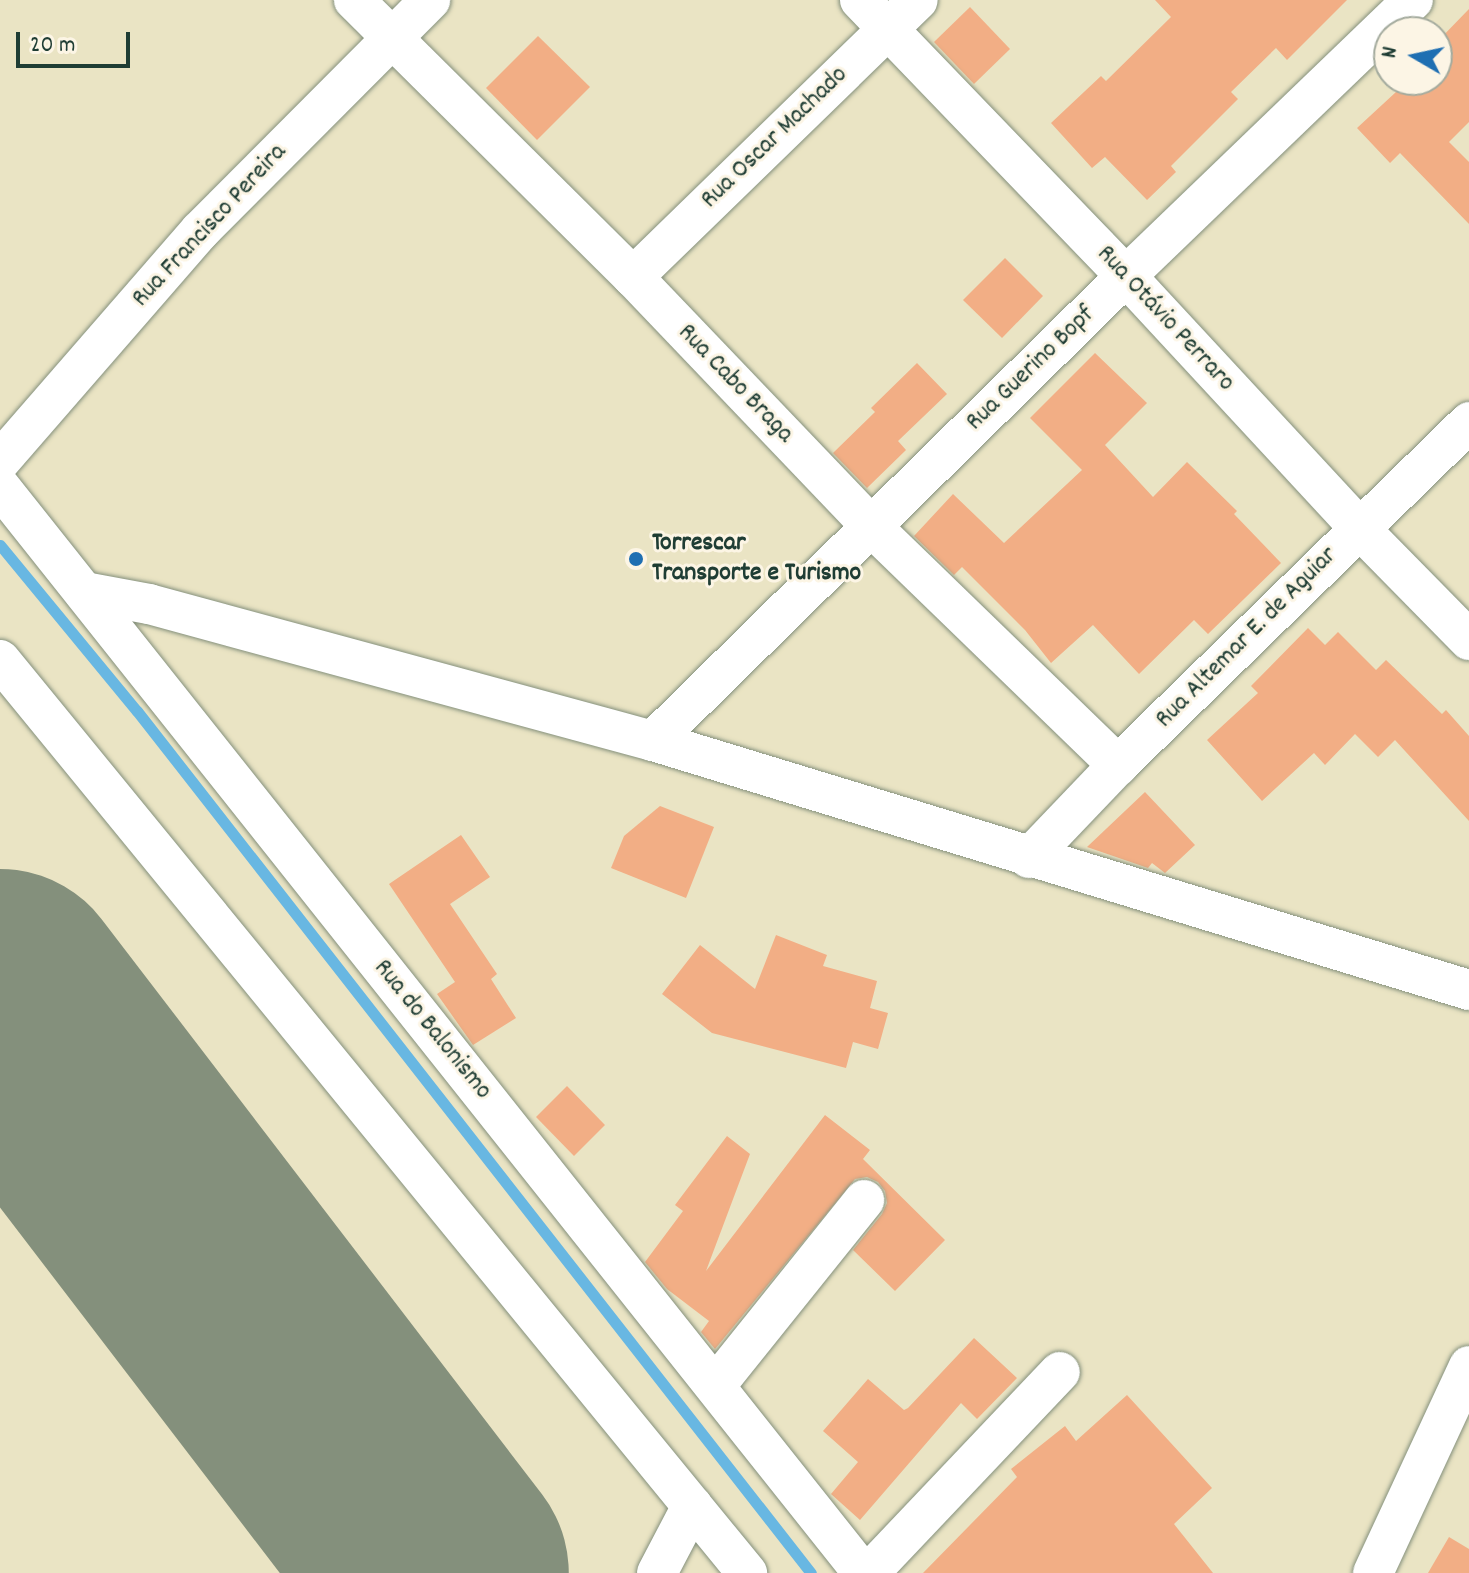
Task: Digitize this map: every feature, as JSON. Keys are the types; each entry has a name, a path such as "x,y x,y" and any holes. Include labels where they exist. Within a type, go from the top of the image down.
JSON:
{"street":[{"name":"Rua Cabo Braga","path":"354,0 633,277 871,526 1118,765"},
{"name":"Rua Francisco Pereira","path":"0,461 200,231 430,0"},
{"name":"Rua Otávio Perraro","path":"860,0 1126,276 1359,528 1469,640"},
{"name":"Rua Oscar Machado","path":"633,277 918,0"},
{"name":"Rua Guerino Bopf","path":"653,741 1126,276 1413,0"},
{"name":"Rua Altemar E. de Aguiar","path":"1029,858 1118,765 1469,422"},
{"name":"Rua do Balonismo","path":"0,487 866,1573"},
{"path":"84,592 149,604 653,741 1469,990"},
{"path":"0,660 747,1573"},
{"path":"716,1385 864,1200"},
{"path":"1373,1573 1469,1366"},
{"path":"866,1573 1060,1372"},
{"path":"657,1573 692,1506"}],"building":[{"path":"1155,0 1347,0 1287,60 1276,48 1231,92 1238,99 1171,166 1176,172 1147,200 1105,157 1092,168 1051,123 1101,76 1106,81 1171,17"},
{"path":"970,7 1010,49 974,84 934,42"},
{"path":"1469,9 1469,122 1449,142 1469,162 1469,224 1400,153 1390,163 1357,128 1392,96 1453,96 1453,26"},
{"path":"538,36 590,87 537,140 486,88"},
{"path":"1005,258 1043,296 1002,338 963,300"},
{"path":"1095,353 1147,403 1105,445 1153,497 1187,462 1237,511 1234,514 1281,563 1208,634 1194,620 1139,674 1093,625 1051,663 1025,630 962,567 954,575 914,536 953,494 1004,543 1082,470 1030,418"},
{"path":"917,363 947,394 898,441 906,450 867,488 833,453 875,412 871,408"},
{"path":"1308,628 1325,645 1338,632 1376,670 1386,660 1442,714 1446,710 1469,736 1469,821 1395,740 1378,757 1355,734 1325,765 1314,753 1262,801 1207,740 1258,693 1251,686"},
{"path":"1145,792 1195,845 1165,873 1152,863 1148,868 1087,847"},
{"path":"660,806 714,827 686,898 611,868 624,836"},
{"path":"461,835 490,877 450,904 497,974 491,979 516,1018 473,1045 437,994 455,982 389,884"},
{"path":"776,935 827,955 823,966 877,981 870,1008 888,1013 878,1049 853,1042 846,1068 712,1033 662,994 700,945 755,989"},
{"path":"567,1086 605,1125 574,1156 536,1117"},
{"path":"825,1115 870,1150 863,1159 945,1240 895,1291 853,1250 887,1203 885,1191 878,1182 867,1177 855,1179 715,1349 701,1332 709,1321 667,1289 645,1262 683,1211 675,1205 727,1136 750,1154 706,1271"},
{"path":"974,1338 1017,1378 977,1419 961,1403 860,1520 831,1494 858,1462 823,1431 868,1379 904,1410 908,1408"},
{"path":"1127,1395 1212,1488 1174,1524 1213,1573 923,1573 1017,1477 1011,1469 1065,1426 1076,1441"},
{"path":"1449,1537 1469,1549 1469,1573 1428,1573"}],"waterway":[{"path":"0,545 137,711 811,1573"}],"taxiway":[{"path":"0,1093 49,1061"}],"runway":[{"path":"0,997 441,1573"}],"place":[{"name":"Torrescar Transporte e Turismo","path":"636,559"}]}
